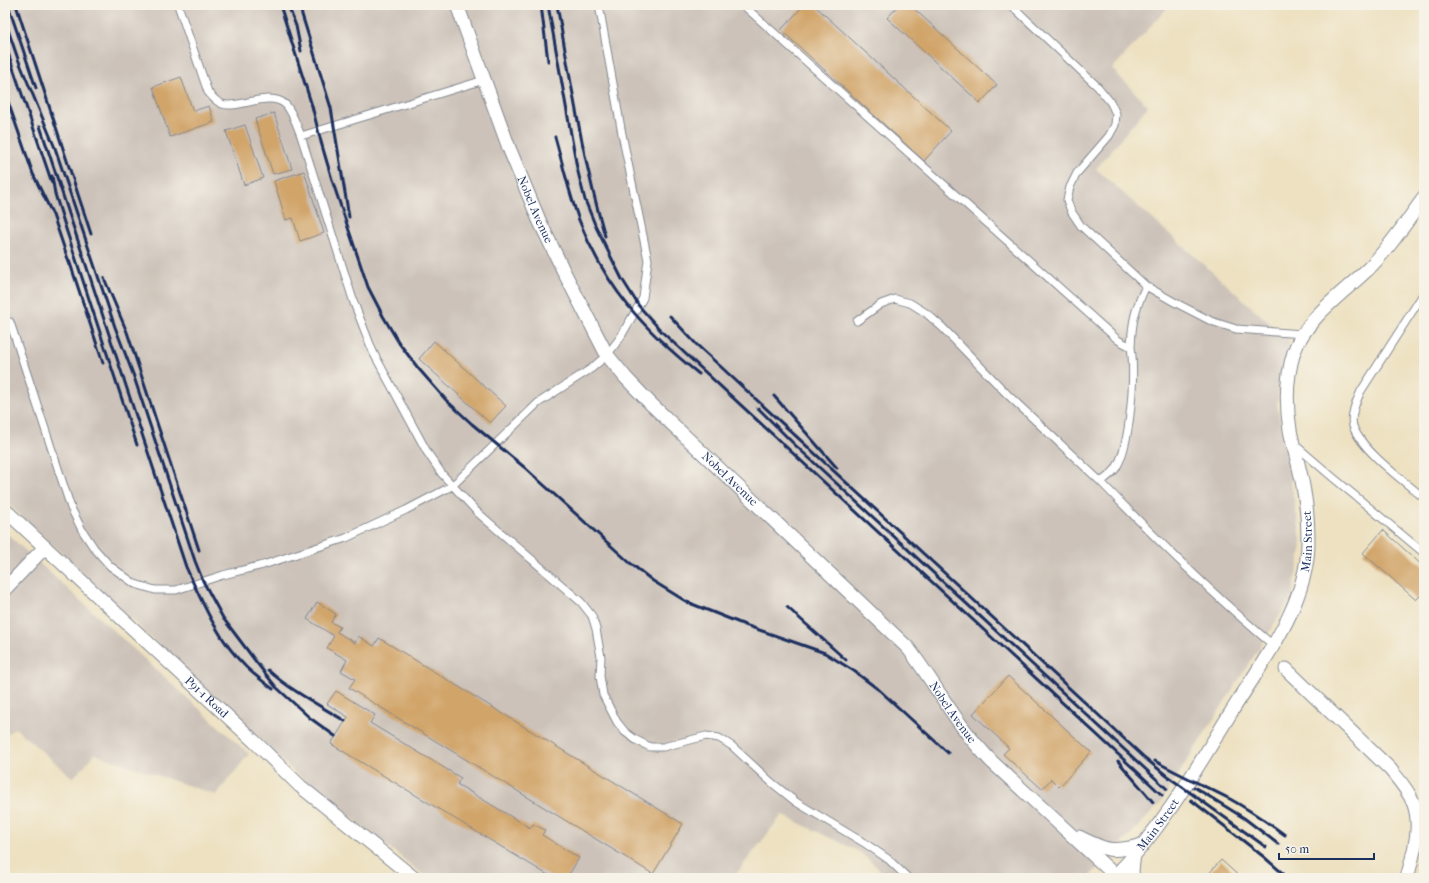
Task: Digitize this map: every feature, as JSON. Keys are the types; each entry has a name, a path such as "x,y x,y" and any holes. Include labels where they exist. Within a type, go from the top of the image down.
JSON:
{"street":[{"name":"Nobel Avenue","path":"457,5 509,148 539,220 607,355 650,403 908,648 966,732 991,762 1115,877"},
{"name":"Main Street","path":"1115,877 1165,817 1182,792 1273,645 1295,603 1301,586 1307,561 1308,543 1304,492 1293,443 1287,406 1288,388 1295,351 1303,334 1315,319 1368,269 1424,198"},
{"name":"P91-1 Road","path":"5,510 300,786 414,878"},
{"path":"5,589 46,547"},
{"path":"1286,669 1390,769 1404,787 1413,803 1417,817 1415,844 1407,878"},
{"path":"1065,830 1109,850 1138,850 1132,871 1134,878"}],"lane":[{"path":"178,5 208,92 216,101 227,106 265,100 275,100 285,104 292,114 301,136 354,303 373,352 427,452 442,474 477,512 581,602 592,616 599,642 603,694 617,722 636,740 650,747 664,747 706,736 720,738 732,746 771,782 796,802 866,844 888,859 900,875 908,878"},
{"path":"10,322 71,508 82,530 94,548 110,566 135,584 155,590 176,590 223,575 263,565 346,538 406,510 452,486 538,403 592,368 607,355 620,338 643,298 648,260 622,134 599,5"},
{"path":"743,5 1118,340 1131,347"},
{"path":"1011,5 1098,87 1111,103 1116,114 1115,125 1109,136 1077,173 1070,187 1067,200 1071,211 1081,226 1146,286 1211,321 1236,329 1303,334"},
{"path":"301,136 484,80"},
{"path":"1101,482 1116,469 1126,439 1133,363 1131,347 1132,325 1138,304 1146,286"},
{"path":"1424,293 1361,391 1354,406 1353,425 1360,440 1373,454 1424,498"},
{"path":"856,321 881,304 895,299 910,303 926,313 952,337 1007,394 1101,482 1183,565 1234,613 1273,645"},
{"path":"1293,443 1330,476 1424,553"}],"shaded area":[{"path":"5,5 1170,5 1112,69 1148,106 1096,169 1290,341 1277,403 1302,545 1292,596 1159,805 1088,878 889,878 860,852 782,815 733,878 427,878 291,769 5,501"},
{"path":"5,532 249,754 216,795 95,754 73,778 15,728 5,736"}],"building":[{"path":"804,5 814,5 951,131 924,161 781,30"},
{"path":"899,5 910,5 997,85 980,103 887,18"},
{"path":"181,77 193,111 209,106 214,122 170,137 153,87"},
{"path":"274,113 292,169 273,174 255,119"},
{"path":"245,125 263,178 244,185 226,131"},
{"path":"304,171 324,233 300,241 293,218 286,220 274,181"},
{"path":"434,341 506,406 490,423 419,359"},
{"path":"1383,530 1424,567 1424,592 1416,600 1363,553"},
{"path":"317,602 336,614 331,622 340,627 337,632 355,643 358,636 374,646 379,638 683,824 653,874 349,688 355,679 341,671 347,660 327,648 334,636 307,619"},
{"path":"1008,676 1091,752 1059,787 1051,779 1042,789 1003,754 1009,748 973,714"},
{"path":"336,691 375,715 370,723 461,778 457,784 530,828 533,824 545,830 542,835 579,858 567,878 553,878 331,744 348,717 327,704"},
{"path":"1221,860 1241,878 1205,878"}],"railway":[{"path":"8,5 36,88"},
{"path":"16,5 91,234"},
{"path":"280,5 312,106 333,183 368,287 399,343 418,368 446,400 472,424 524,467 630,563 653,581 687,602 745,625 825,653 854,671 879,690"},
{"path":"288,5 296,26 301,51"},
{"path":"299,5 331,108 349,217"},
{"path":"541,5 548,61"},
{"path":"548,5 577,168 585,200 596,227 622,279 639,306 663,333 1133,768"},
{"path":"557,5 590,179 605,236"},
{"path":"5,21 18,59 55,148 203,581 223,618 276,687 310,718 335,736"},
{"path":"5,44 52,183"},
{"path":"5,93 33,174 53,215 70,265"},
{"path":"40,126 186,567 198,594 227,645 246,667 273,689"},
{"path":"555,137 579,220 589,244 601,266 628,306 644,324 699,374"},
{"path":"52,176 55,194 66,229 137,445"},
{"path":"69,260 103,363"},
{"path":"104,278 127,332 199,550"},
{"path":"670,316 697,345 1145,758 1167,776 1266,847"},
{"path":"774,396 837,468"},
{"path":"758,408 795,445 1167,789"},
{"path":"787,607 846,660"},
{"path":"268,670 296,691 345,721"},
{"path":"876,687 948,753"},
{"path":"1118,761 1153,802"},
{"path":"1155,761 1237,803 1285,835"},
{"path":"1130,765 1162,795"},
{"path":"1194,787 1244,818 1278,844"},
{"path":"1191,800 1264,857 1288,878"}]}
